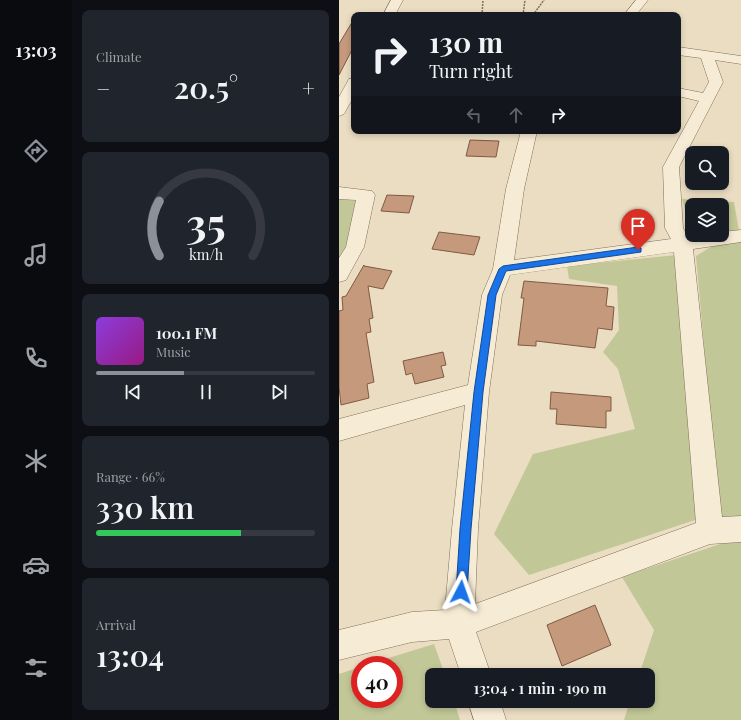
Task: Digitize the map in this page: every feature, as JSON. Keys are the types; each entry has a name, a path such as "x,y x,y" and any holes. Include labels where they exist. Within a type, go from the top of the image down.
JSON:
{"street":[{"path":"391,12 397,0"},
{"path":"632,12 642,0"},
{"path":"681,52 741,60"},
{"path":"707,56 716,82 671,168 674,228 683,244 710,531"},
{"path":"351,88 339,111 351,113"},
{"path":"681,93 708,98"},
{"path":"474,668 459,624 465,529 478,392 492,295 503,269 515,189 528,134"},
{"path":"339,193 366,196 355,247 339,275"},
{"path":"503,269 741,236"},
{"path":"339,430 478,392"},
{"path":"339,645 412,627 459,624 710,531 741,529"},
{"path":"486,708 490,720"}],"path":[{"path":"483,0 483,12"},
{"path":"523,12 525,0"},
{"path":"535,12 544,0"}],"green space":[{"path":"339,199 359,201 347,248 339,264"},
{"path":"682,199 685,199 685,210"},
{"path":"729,202 734,202 739,231 729,232"},
{"path":"741,241 741,516 719,517 696,256 714,245"},
{"path":"677,255 698,519 529,575 494,534 533,454 635,429 618,369 603,352 619,330 617,286 569,279 567,266"},
{"path":"732,540 741,540 741,720 624,720 628,708 655,708 655,668 641,668 654,630 622,577"},
{"path":"434,644 443,668 425,668 425,708 456,708 460,720 339,720 339,674 351,670 351,708 403,708 403,656 395,656"}],"building":[{"path":"351,24 351,52 339,75 339,44"},
{"path":"470,140 499,141 496,157 466,156"},
{"path":"387,195 414,196 409,213 381,211"},
{"path":"439,232 480,237 474,255 432,249"},
{"path":"364,265 392,271 383,289 368,286 373,318 369,319 371,332 366,333 374,382 367,384 369,398 341,405 339,387 339,311 343,310 342,297 346,296"},
{"path":"524,281 608,288 606,306 614,307 612,330 598,328 595,348 536,341 536,346 518,345 524,298 521,298"},
{"path":"443,352 446,365 441,366 444,377 415,384 412,373 406,375 403,361"},
{"path":"551,392 611,397 611,411 606,411 606,428 556,424 557,409 550,409"},
{"path":"595,605 611,645 562,666 547,625"}],"route":[{"path":"461,592 465,529 478,392 492,295 503,269 638,250"}]}
